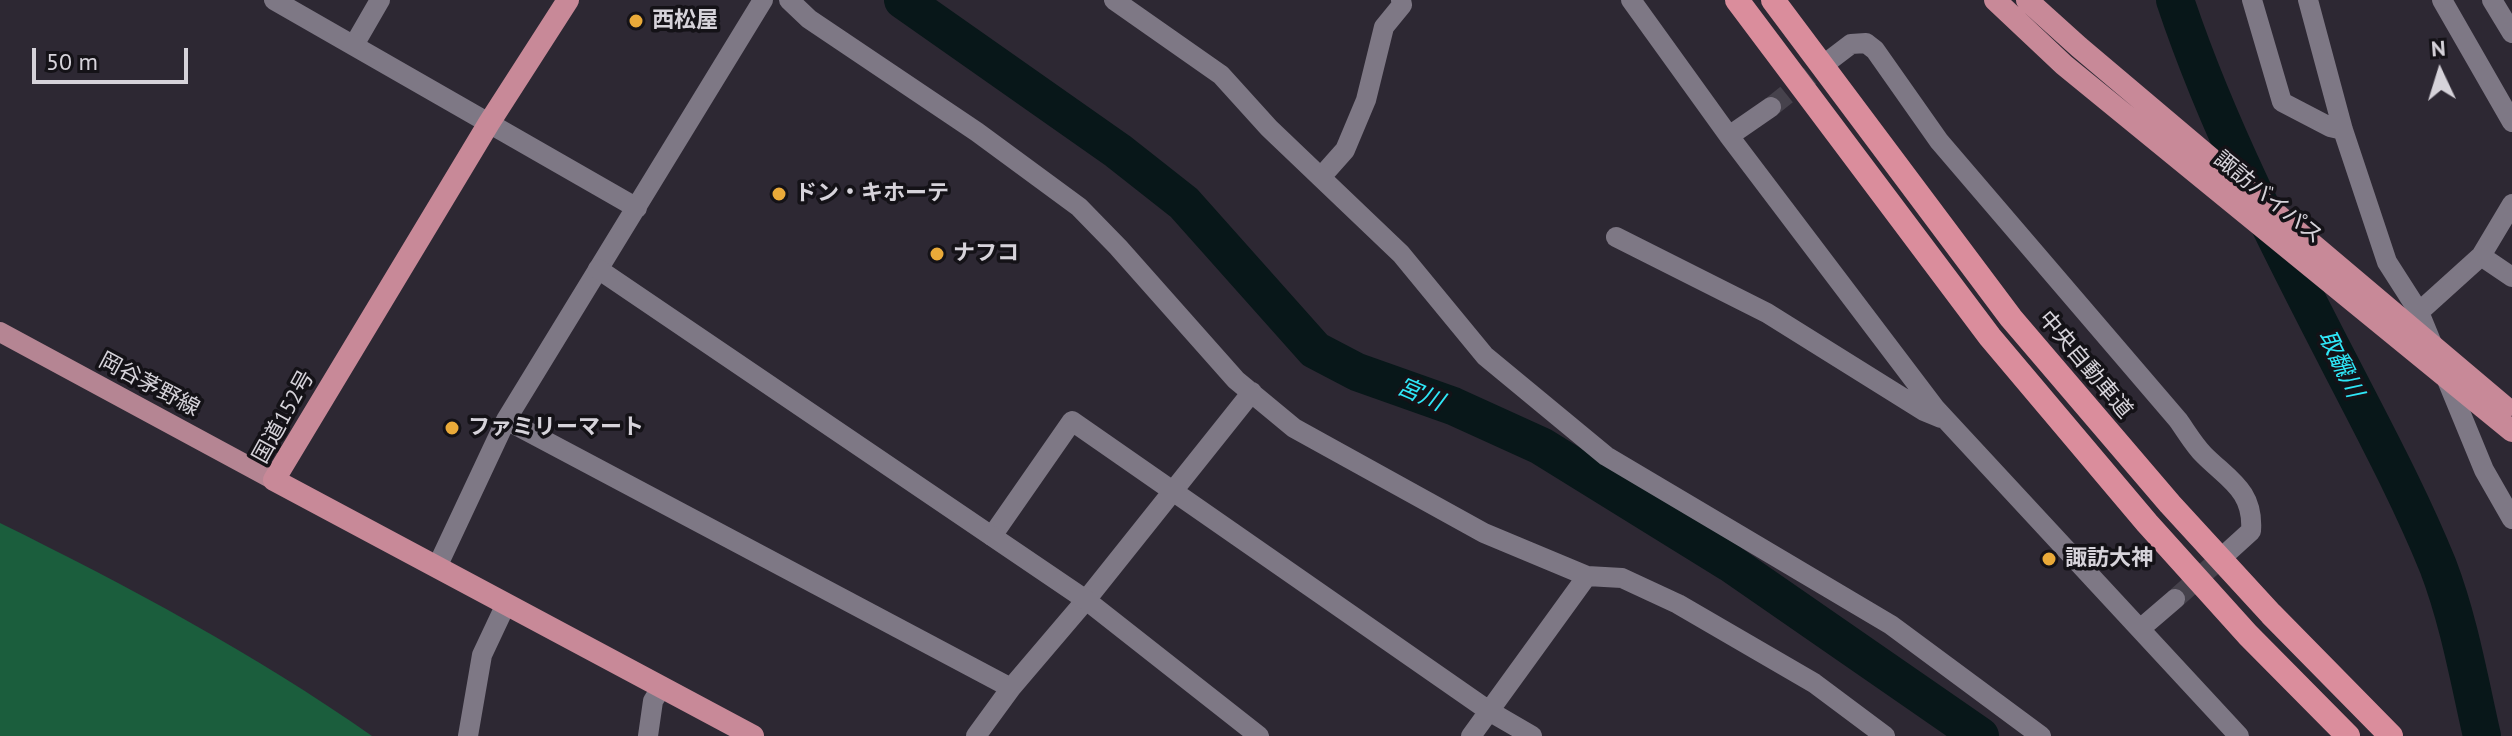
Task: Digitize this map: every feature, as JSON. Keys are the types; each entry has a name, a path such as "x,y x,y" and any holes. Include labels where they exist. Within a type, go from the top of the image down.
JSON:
{"highway":[{"name":"国道152号","path":"568,0 489,123 274,480 753,736"},
{"path":"1737,0 1990,337 2147,523 2348,736"},
{"name":"中央自動車道","path":"1773,0 2011,318 2170,504 2323,669 2391,736"},
{"path":"1978,0 1984,6 2000,5"},
{"name":"諏訪バイパス","path":"2027,0 2072,56"},
{"name":"諏訪バイパス","path":"2000,5 2072,56 2501,411 2512,431"}],"main road":[{"name":"岡谷茅野線","path":"0,332 274,480"}],"street":[{"path":"274,0 637,208"},
{"path":"354,45 380,0"},
{"path":"437,567 506,420 763,0"},
{"path":"789,0 809,19 977,132 1079,207 1236,380 1294,428 1484,533 1587,576 1622,578 1678,604 1814,683 1885,736"},
{"path":"1114,0 1221,75 1269,128 1401,254 1485,356 1606,456 1891,625 2041,736"},
{"path":"1321,177 1345,150 1366,100 1384,27 1402,5 1401,0"},
{"path":"1631,0 1729,136 1946,420 2239,736"},
{"path":"2252,0 2282,102 2330,127 2343,130"},
{"path":"2308,0 2343,130 2387,262 2419,312 2484,470 2512,519"},
{"path":"2442,0 2512,122"},
{"path":"2492,0 2512,33"},
{"path":"1830,60 1851,44 1866,43 1875,50 1939,141 2204,454 2230,476 2248,501 2252,515 2251,531 2229,551"},
{"path":"1729,136 1771,107"},
{"path":"2419,312 2481,256 2512,204"},
{"path":"1616,237 1767,313 1924,411 1946,420"},
{"path":"2481,256 2512,277"},
{"path":"598,269 1086,600 1259,736"},
{"path":"976,736 1011,688 1086,600 1252,392"},
{"path":"506,420 1011,688"},
{"path":"992,536 1072,421 1489,711 1532,736"},
{"path":"1471,736 1587,576"},
{"path":"2140,629 2175,599"},
{"path":"468,736 482,655 506,604"},
{"path":"648,736 653,701 661,688"}],"green space":[{"path":"0,523 190,622 283,677 372,736 0,736"}],"waterway":[{"name":"宮川","path":"903,0 1118,151 1184,203 1315,350 1357,372 1453,406 1541,446 1730,563 1980,736"},
{"name":"取飜川","path":"2175,0 2210,93 2250,185 2391,464 2438,566 2458,629 2482,736"}],"tunnel":[{"path":"1771,107 1830,60"},
{"path":"2175,599 2229,551"}],"place":[{"name":"西松屋","path":"636,21"},
{"name":"ドン・キホーテ","path":"779,194"},
{"name":"ナフコ","path":"937,254"},
{"name":"ファミリーマート","path":"452,428"},
{"name":"諏訪大神","path":"2049,559"}]}
